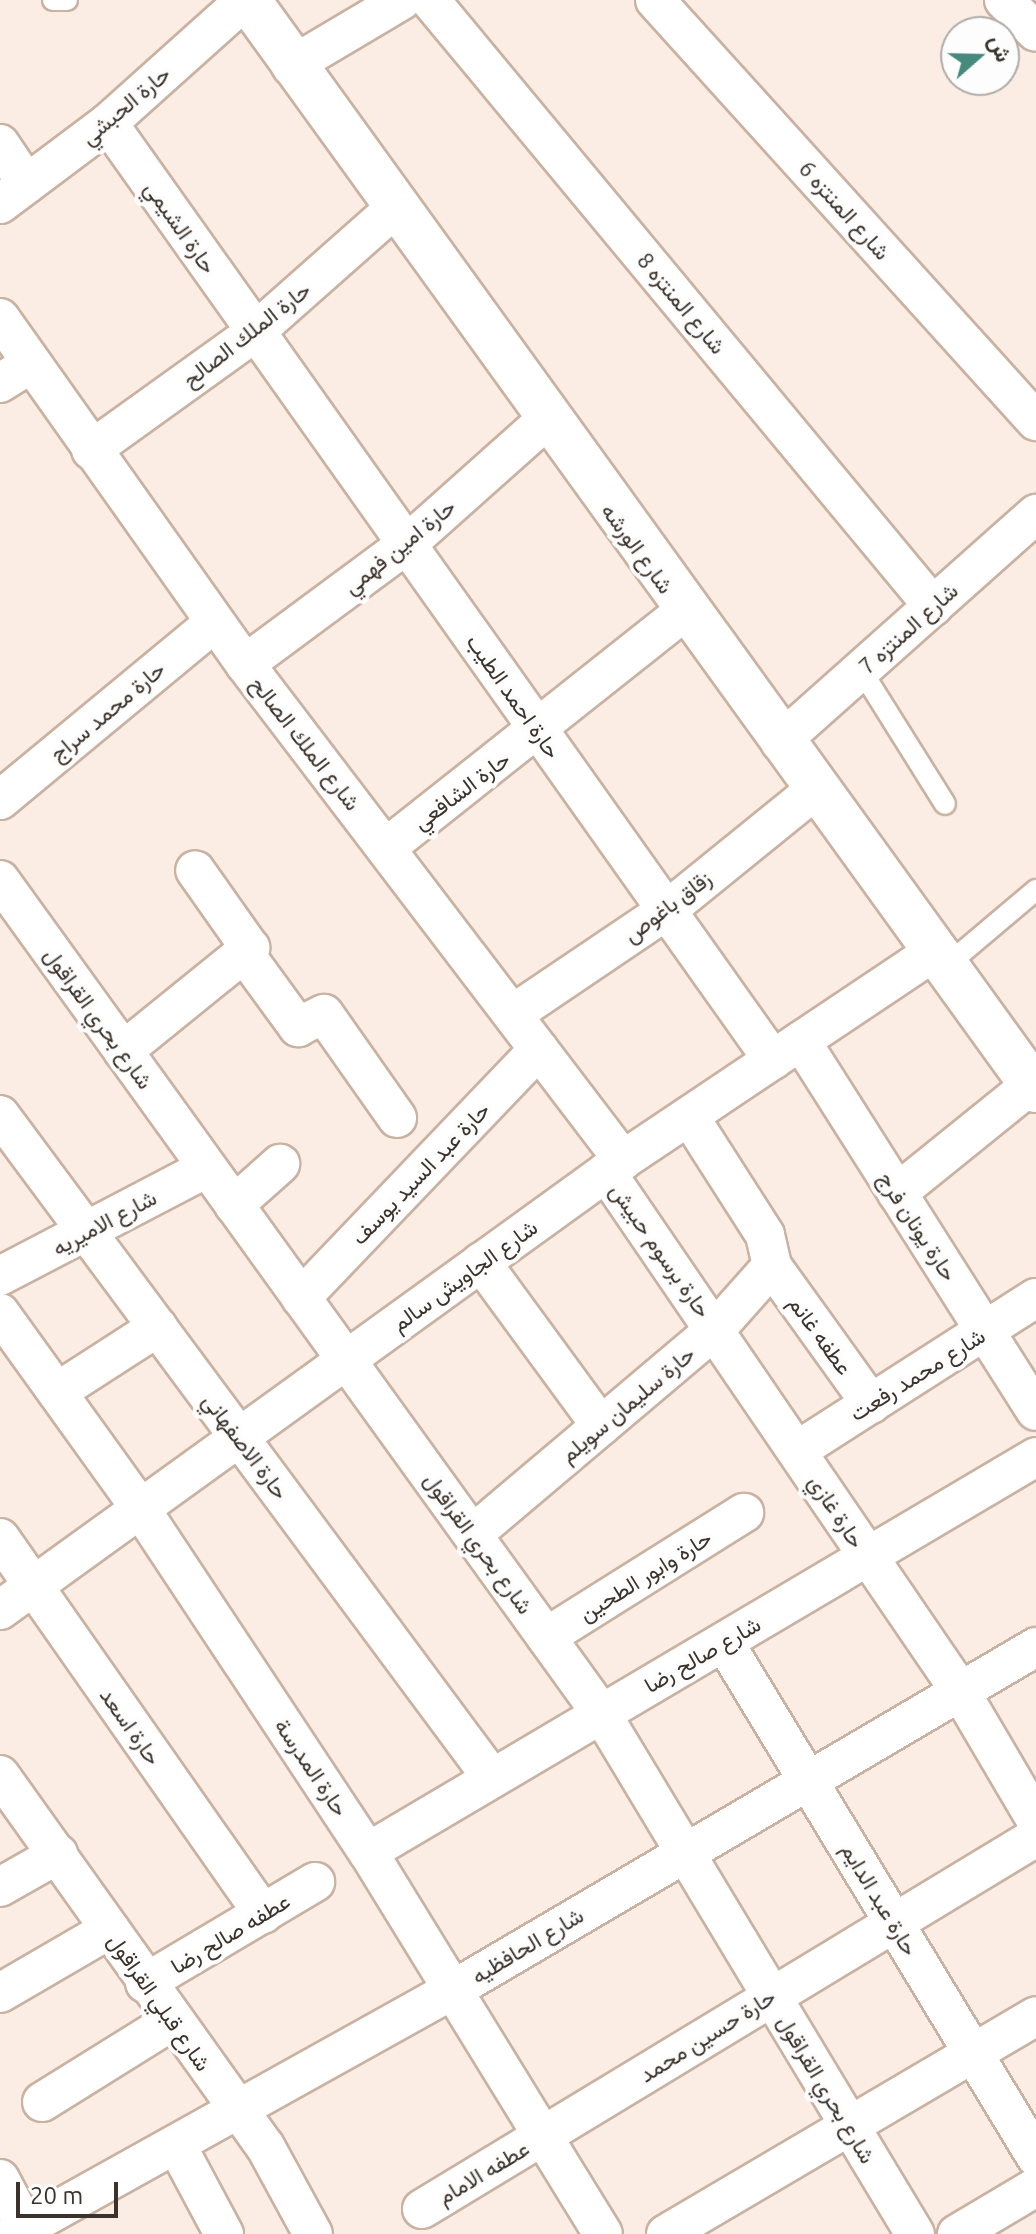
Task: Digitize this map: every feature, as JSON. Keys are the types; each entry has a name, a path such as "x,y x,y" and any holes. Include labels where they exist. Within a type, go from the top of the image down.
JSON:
{"street":[{"name":"شارع الورشه","path":"247,0 291,66 684,612 1034,1087"},
{"name":"حارة الحبشي","path":"14,194 108,123 247,0"},
{"path":"291,66 402,0"},
{"name":"شارع المنتزه 8","path":"430,0 933,606"},
{"name":"شارع المنتزه 6","path":"655,0 1036,421"},
{"path":"1004,0 1036,32"},
{"name":"حارة الشيمي","path":"108,123 255,332"},
{"path":"0,144 14,194"},
{"name":"حارة الملك الصالح","path":"91,450 255,332 394,209"},
{"name":"شارع الملك الصالح","path":"0,318 15,374 91,450 245,664 539,1049 614,1166"},
{"name":"حارة احمد الطيب","path":"255,332 667,910 787,1051"},
{"name":"حارة امين فهمي","path":"245,664 407,544 546,420"},
{"name":"شارع المنتزه 7","path":"780,742 1036,514"},
{"name":"حارة الشافعي","path":"387,847 539,731 684,612"},
{"name":"حارة محمد سراج","path":"0,800 215,622"},
{"name":"زقاق باغوص","path":"513,1014 667,910 815,790"},
{"path":"123,1051 244,953 250,944 195,870"},
{"name":"شارع بحري القراقول","path":"0,880 601,1713 688,1847 771,1995 915,2234"},
{"path":"244,953 298,1027 324,1014 397,1118"},
{"name":"شارع الجاويش سالم","path":"0,1610 614,1166 787,1051 941,959"},
{"name":"حارة عبد السيد يوسف","path":"301,1298 539,1049"},
{"name":"حارة يونان فرج","path":"787,1051 897,1193 1036,1411"},
{"path":"897,1193 1034,1087"},
{"name":"حارة الاصفهاني","path":"0,1115 492,1778"},
{"name":"عطفه غانم","path":"689,1116 765,1235 772,1266 871,1404"},
{"path":"234,1205 280,1164"},
{"name":"حارة برسوم حبيش","path":"614,1166 716,1329"},
{"name":"شارع الاميريه","path":"0,1276 207,1168"},
{"path":"481,1262 601,1426"},
{"name":"حارة سليمان سويلم","path":"473,1534 716,1329 772,1266"},
{"name":"شارع محمد رفعت","path":"798,1450 1036,1298"},
{"name":"حارة المدرسة","path":"0,1313 140,1508 368,1852 456,1988 603,2234"},
{"path":"57,1392 158,1327"},
{"name":"حارة غازي","path":"716,1329 866,1556 960,1691 1036,1820"},
{"name":"شارع صالح رضا","path":"368,1852 1036,1457"},
{"name":"حارة وابور الطحين","path":"546,1637 744,1513"},
{"name":"حارة اسعد","path":"0,1538 263,1914"},
{"name":"حارة عبد الدايم","path":"724,1642 1036,2157"},
{"name":"شارع الحافظيه","path":"23,2232 456,1988 688,1847 1036,1647"},
{"name":"شارع قبلي القراقول","path":"0,1775 238,2113 313,2234"},
{"name":"حارة حسين محمد","path":"544,2136 771,1995 1036,1837"},
{"path":"0,1887 58,1854"},
{"name":"عطفه صالح رضا","path":"145,1983 315,1882"},
{"path":"0,1993 110,1929"},
{"path":"666,2234 1036,2016"},
{"path":"42,2102 172,2021"},
{"name":"عطفه الامام","path":"422,2209 544,2136"},
{"path":"177,2146 224,2234"},
{"path":"0,2179 23,2232"},
{"path":"957,2234 1036,2187"}],"lane":[{"path":"53,0 67,0"},
{"path":"861,670 945,804"},
{"path":"941,959 1036,890"}]}
